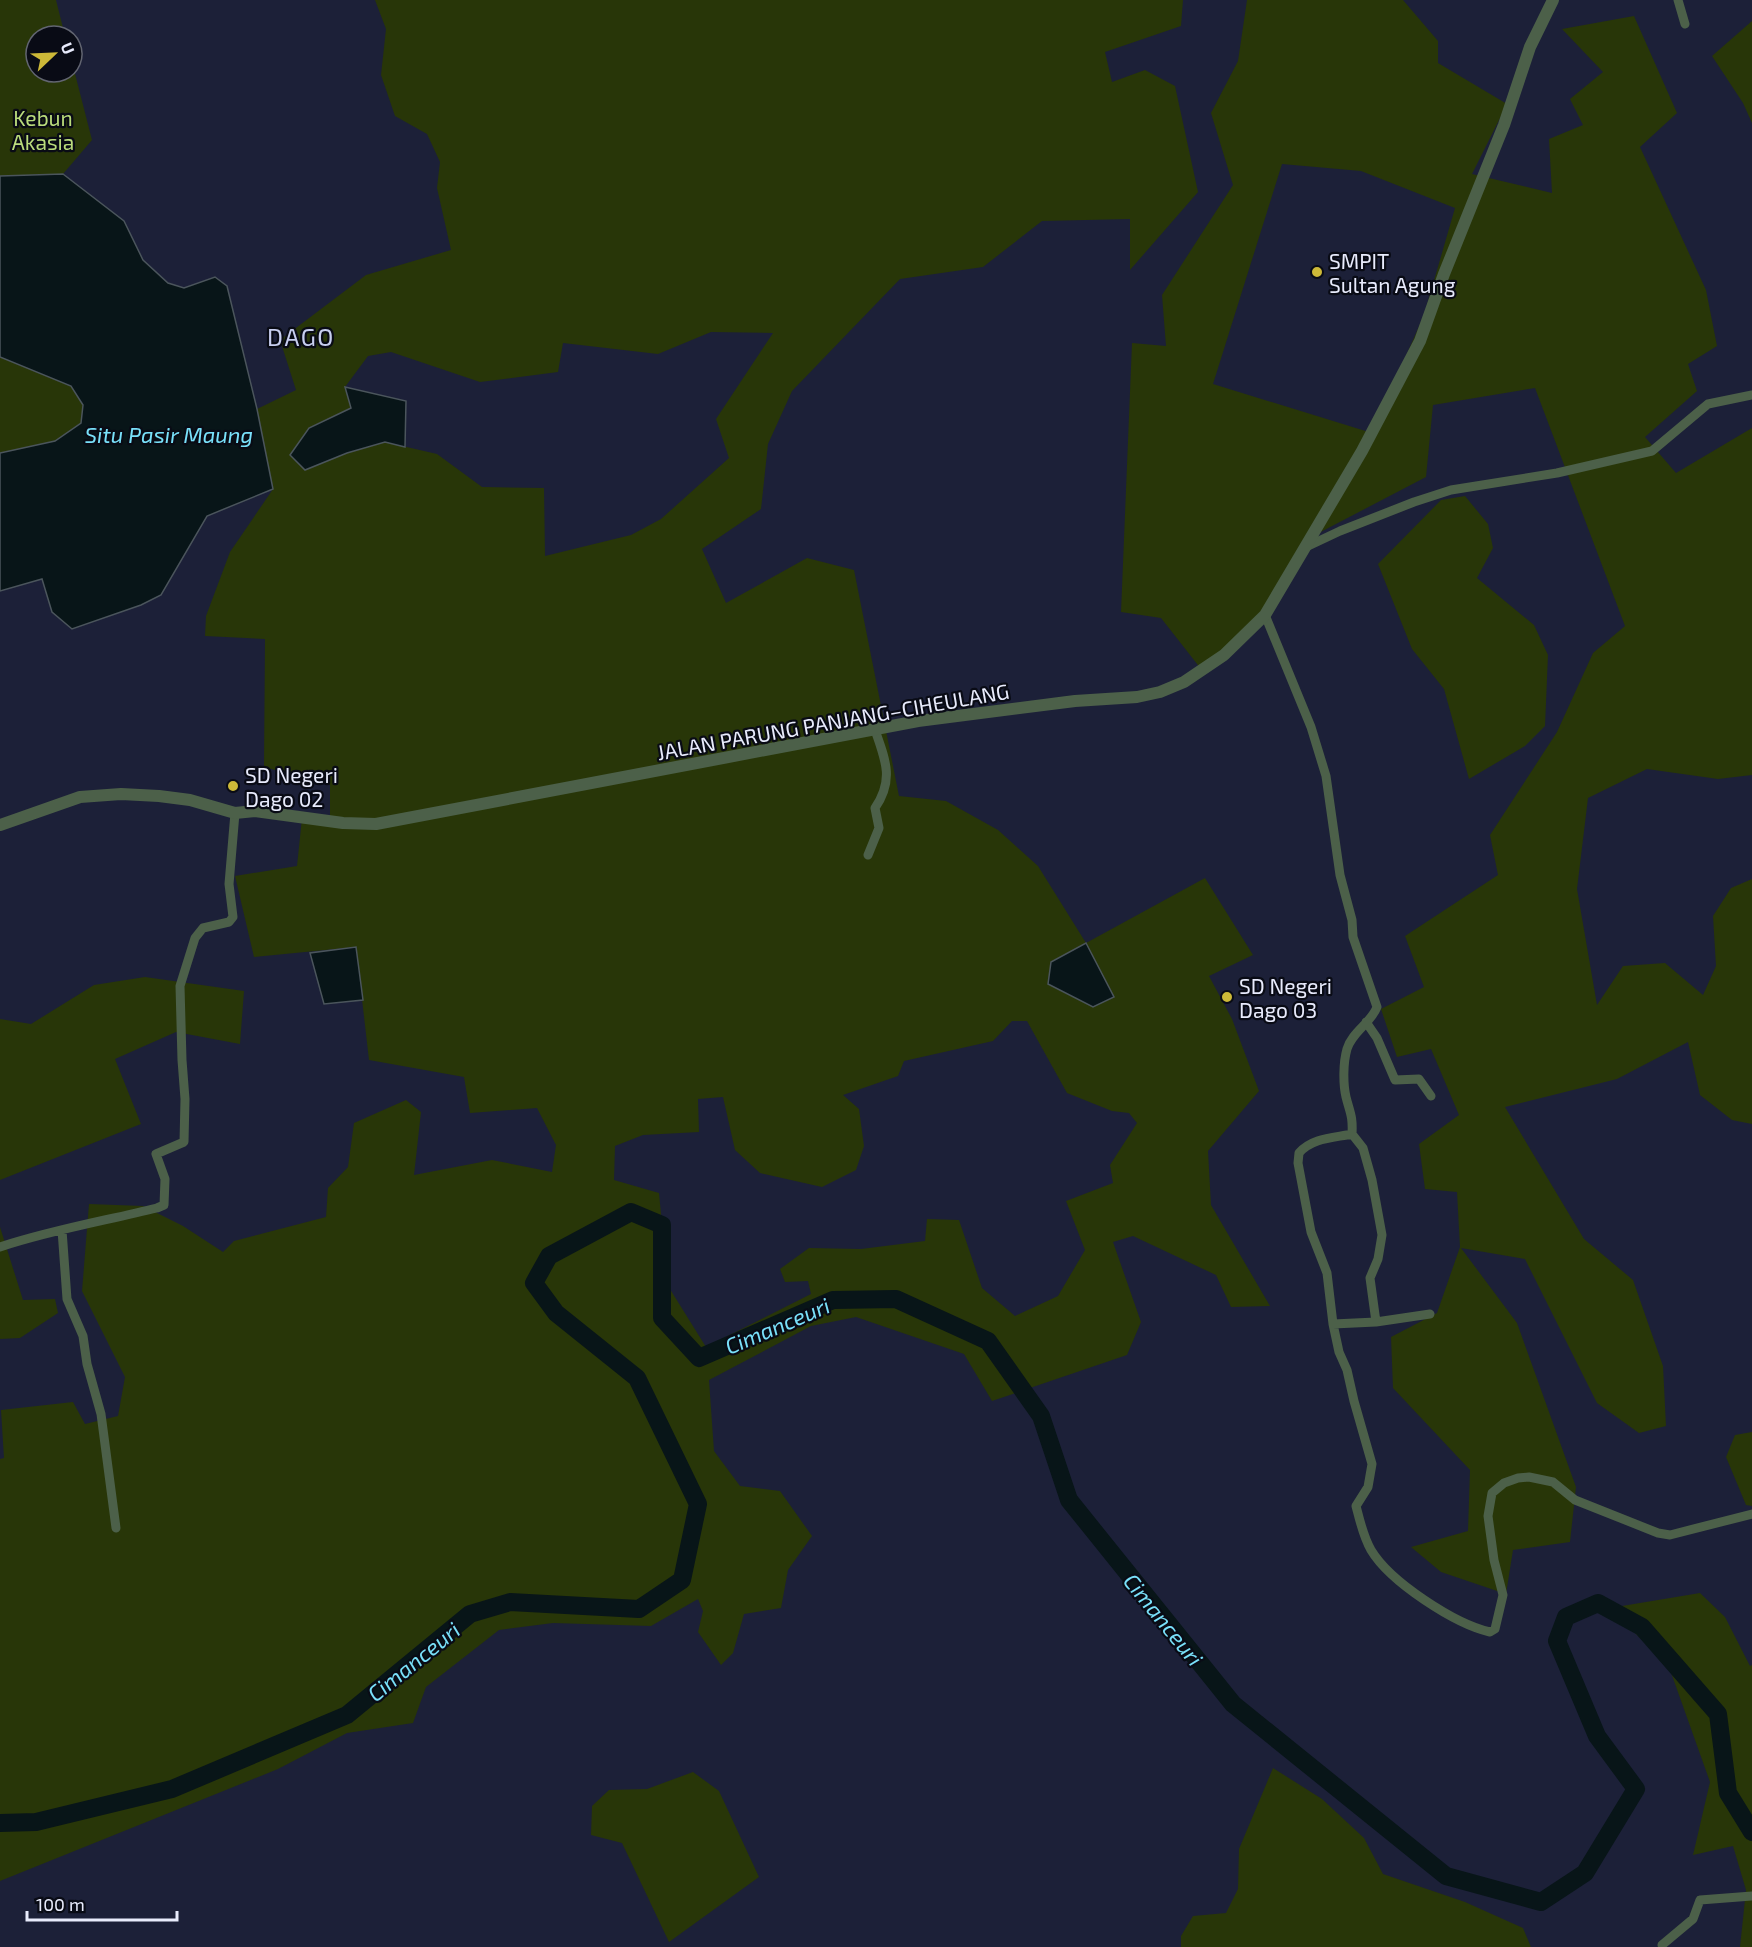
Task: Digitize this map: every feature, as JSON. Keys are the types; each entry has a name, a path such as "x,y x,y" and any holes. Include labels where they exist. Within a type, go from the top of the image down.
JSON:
{"street":[{"name":"JALAN PARUNG PANJANG–CIHEULANG","path":"0,825 80,797 121,794 190,800 235,813 255,810 343,823 376,824 918,721 1074,701 1137,697 1160,692 1184,682 1224,654 1265,615 1362,451 1420,341 1444,274 1504,124 1530,47 1553,0"},
{"path":"1678,0 1685,24"},
{"path":"1304,548 1350,526 1451,490 1557,474 1652,451 1708,404 1752,395"},
{"path":"1265,615 1311,727 1326,776 1340,875 1352,920 1353,937 1377,1007 1347,1048 1345,1086 1353,1117 1352,1134 1363,1148 1372,1180 1382,1235 1378,1259 1370,1278 1376,1322"},
{"path":"868,855 879,828 875,808 883,796 888,781 882,748 875,730"},
{"path":"0,1247 40,1233 157,1208 164,1204 165,1179 156,1154 184,1142 185,1099 180,986 195,938 203,928 228,922 233,917 229,884 235,813"},
{"path":"1366,1022 1377,1038 1395,1080 1419,1078 1431,1096"},
{"path":"1352,1134 1306,1145 1299,1153 1298,1163 1311,1232 1327,1273 1339,1352 1347,1370 1372,1464 1368,1487 1356,1506 1364,1537 1372,1552 1397,1579 1442,1611 1480,1630 1490,1632 1495,1629 1503,1595 1494,1560 1488,1516 1492,1493 1504,1483 1518,1478 1529,1477 1553,1482 1575,1500 1658,1533 1670,1535 1752,1514"},
{"path":"62,1230 67,1299 83,1336 87,1364 101,1414 116,1528"},
{"path":"1333,1324 1376,1322 1430,1314"},
{"path":"1662,1945 1693,1919 1700,1900 1752,1896"}],"green space":[{"name":"Kebun Akasia","path":"0,0 56,0 62,24 24,24 24,84 78,84 92,140 63,174 0,176"},
{"path":"375,0 1183,0 1181,26 1105,52 1112,82 1145,70 1175,86 1198,192 1130,270 1130,219 1042,221 983,267 900,279 792,391 768,444 761,509 702,549 726,603 807,558 854,570 899,796 946,801 998,830 1038,866 1086,943 1205,878 1253,955 1209,976 1232,1019 1259,1091 1208,1151 1211,1205 1270,1306 1231,1307 1216,1275 1133,1236 1113,1242 1141,1322 1127,1355 992,1401 964,1354 856,1317 811,1326 709,1380 714,1451 740,1486 780,1491 812,1536 788,1570 781,1608 744,1614 733,1653 721,1665 698,1632 703,1611 698,1599 651,1626 553,1623 499,1630 426,1687 413,1723 347,1733 278,1769 0,1881 0,1459 4,1458 1,1410 73,1402 85,1424 118,1416 125,1377 82,1291 89,1204 143,1206 183,1226 223,1252 234,1241 326,1217 328,1188 348,1167 354,1123 406,1100 421,1112 414,1175 492,1160 552,1172 556,1145 537,1108 470,1113 464,1077 369,1060 356,947 254,957 235,876 297,866 302,818 330,819 330,785 264,767 265,639 205,636 206,616 230,552 273,489 257,409 296,390 280,340 366,275 451,250 437,188 440,162 427,134 395,116 381,75 386,29","holes":["711,332 773,333 716,419 729,458 661,519 631,535 545,556 544,488 482,487 437,454 385,442 347,453 305,470 291,455 309,428 351,408 345,387 368,356 391,352 480,382 558,372 563,343 658,354","1012,1021 1027,1021 1067,1093 1112,1111 1129,1113 1137,1123 1110,1165 1113,1183 1066,1201 1085,1250 1058,1296 1015,1316 982,1288 959,1220 927,1219 925,1241 861,1249 809,1248 780,1269 785,1282 808,1281 811,1294 706,1347 668,1286 659,1193 614,1180 615,1146 643,1135 699,1132 698,1099 723,1097 735,1150 760,1173 822,1187 856,1170 864,1146 859,1109 843,1095 898,1076 904,1061 993,1041"]},
{"path":"1247,0 1403,0 1438,41 1438,63 1507,104 1472,174 1552,193 1549,139 1583,125 1570,99 1603,72 1562,29 1634,16 1677,113 1640,147 1706,290 1717,346 1688,364 1697,391 1645,437 1676,473 1752,428 1752,775 1718,779 1647,769 1588,798 1577,889 1597,1005 1623,966 1665,963 1703,995 1716,966 1713,916 1731,888 1752,879 1752,1124 1732,1120 1700,1095 1688,1042 1617,1079 1505,1107 1584,1239 1633,1280 1663,1366 1666,1426 1639,1433 1597,1403 1525,1259 1461,1248 1517,1323 1576,1487 1570,1542 1513,1550 1506,1594 1441,1572 1411,1547 1468,1531 1470,1470 1393,1388 1391,1337 1437,1313 1460,1247 1457,1192 1425,1189 1419,1144 1459,1115 1431,1049 1397,1057 1381,1009 1424,987 1405,936 1498,875 1490,835 1557,732 1593,653 1625,626 1535,388 1433,405 1426,477 1313,536 1270,612 1201,669 1161,618 1121,612 1132,343 1166,346 1162,295 1233,185 1211,113 1238,61","holes":["1282,164 1361,171 1455,208 1424,315 1372,433 1213,384"]},
{"path":"1752,21 1752,123 1743,103 1712,56"},
{"path":"0,357 71,386 83,405 81,423 55,441 0,453"},
{"path":"1465,496 1488,524 1493,548 1477,578 1534,625 1548,655 1545,726 1525,746 1469,779 1444,689 1412,649 1378,564 1441,500"},
{"path":"145,977 244,991 240,1044 176,1032 115,1059 141,1124 0,1180 0,1019 31,1024 94,985"},
{"path":"0,1227 23,1300 55,1299 58,1313 20,1338 0,1339"},
{"path":"1752,1432 1752,1506 1746,1505 1726,1457 1735,1435"},
{"path":"1700,1593 1725,1617 1750,1666 1752,1665 1752,1947 1740,1947 1746,1890 1733,1846 1693,1855 1710,1782 1669,1667 1610,1608"},
{"path":"1273,1768 1322,1799 1364,1838 1383,1874 1465,1902 1523,1928 1531,1947 1181,1947 1181,1936 1193,1916 1226,1913 1238,1889 1239,1849"},
{"path":"693,1772 719,1791 759,1877 669,1942 622,1843 591,1835 592,1806 609,1790 647,1789"}],"water":[{"name":"Situ Pasir Maung","path":"63,174 124,221 143,260 168,283 184,288 215,277 227,286 257,409 273,489 207,516 161,595 141,605 72,629 52,612 42,579 0,591 0,453 55,441 81,423 83,405 71,386 0,357 0,176"},
{"path":"345,387 406,401 405,447 385,442 347,453 305,470 290,455 309,428 351,408"},
{"path":"1086,943 1114,997 1093,1007 1048,984 1051,962"},
{"path":"356,947 363,1000 324,1004 310,953"}],"waterway":[{"name":"Cimanceuri","path":"0,1823 36,1822 172,1789 347,1715 470,1614 510,1602 639,1609 682,1580 698,1504 637,1378 556,1313 534,1283 549,1256 631,1212 662,1225 662,1318 699,1358 833,1300 896,1299 988,1341 1041,1416 1069,1500 1233,1704 1446,1876 1541,1902 1585,1873 1636,1789 1597,1736 1557,1641 1566,1617 1598,1603 1642,1627 1718,1714 1728,1793 1752,1832"}],"place":[{"name":"SMPIT Sultan Agung","path":"1317,272"},
{"name":"SD Negeri Dago 02","path":"233,786"},
{"name":"SD Negeri Dago 03","path":"1227,997"}],"district":[{"name":"DAGO","path":"301,336"}]}
